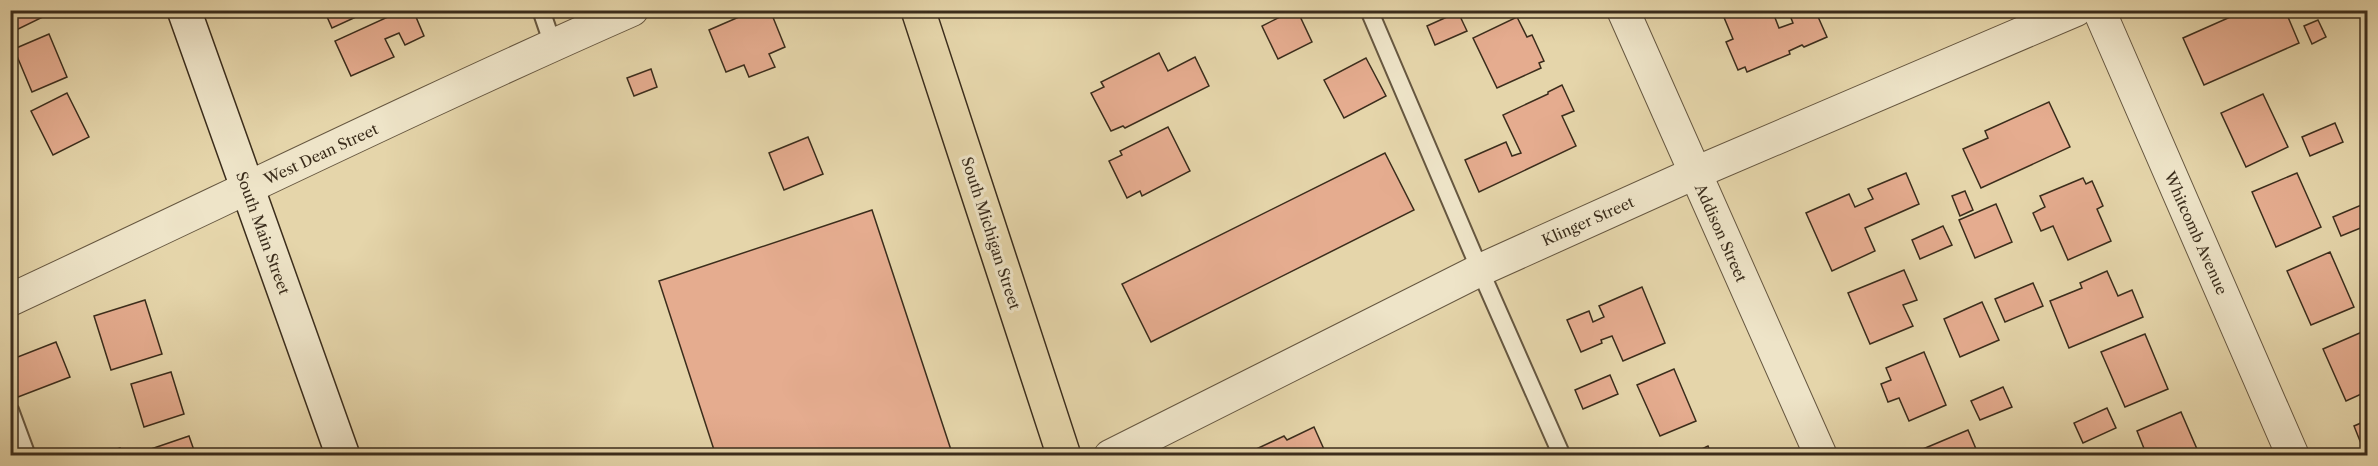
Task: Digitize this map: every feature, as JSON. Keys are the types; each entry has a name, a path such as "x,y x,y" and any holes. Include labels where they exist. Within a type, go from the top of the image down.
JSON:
{"main road":[{"name":"South Main Street","path":"184,10 343,456"},
{"name":"South Michigan Street","path":"918,10 1064,456"}],"street":[{"name":"West Dean Street","path":"10,300 632,10"},
{"name":"Addison Street","path":"1623,10 1821,456"},
{"name":"Klinger Street","path":"1110,456 1480,270 1695,173 2076,10"},
{"name":"Whitcomb Avenue","path":"2099,10 2294,456"}],"lane":[{"path":"541,10 553,45"},
{"path":"1368,10 1562,456"},
{"path":"10,410 27,456"}],"building":[{"path":"10,10 45,10 47,15 10,33"},
{"path":"324,10 369,10 369,11 332,28"},
{"path":"403,10 413,10 424,36 405,45 399,33 385,39 394,57 351,76 335,41"},
{"path":"755,10 770,10 785,47 769,54 775,67 749,77 744,65 726,72 709,30"},
{"path":"1297,10 1312,42 1278,59 1262,26"},
{"path":"1733,10 1772,10 1779,28 1793,23 1789,13 1795,10 1815,10 1827,37 1804,47 1802,45 1789,51 1790,54 1747,72 1745,67 1738,70 1726,42 1733,39 1723,15"},
{"path":"2246,10 2285,10 2299,43 2204,85 2183,38"},
{"path":"1458,12 1467,31 1435,45 1427,26"},
{"path":"1517,17 1527,37 1532,35 1544,61 1539,63 1541,68 1497,88 1473,38"},
{"path":"2318,20 2326,37 2312,44 2304,26"},
{"path":"49,34 67,77 32,92 14,49"},
{"path":"1159,53 1168,71 1195,57 1209,86 1125,128 1123,126 1111,131 1091,93 1104,87 1101,82"},
{"path":"1366,58 1386,96 1344,118 1324,80"},
{"path":"651,69 657,87 634,96 627,78"},
{"path":"1562,85 1574,111 1562,116 1576,146 1479,192 1465,160 1506,142 1512,156 1521,153 1503,115"},
{"path":"67,93 89,137 53,155 31,111"},
{"path":"2263,94 2288,147 2246,167 2221,113"},
{"path":"2049,102 2070,147 1981,188 1963,149 1988,138 1985,131"},
{"path":"2335,123 2343,142 2310,156 2302,137"},
{"path":"1168,127 1190,171 1142,196 1140,191 1127,198 1109,161 1122,155 1120,151"},
{"path":"808,137 823,174 784,190 769,153"},
{"path":"1385,153 1414,210 1151,342 1122,284"},
{"path":"1906,173 1919,204 1865,228 1875,251 1832,271 1806,213 1849,194 1855,207 1873,199 1868,189"},
{"path":"2297,173 2321,227 2276,247 2252,192"},
{"path":"2083,178 2086,184 2092,181 2103,206 2097,209 2111,241 2068,260 2053,226 2041,231 2033,213 2045,207 2040,196"},
{"path":"1965,191 1973,210 1960,216 1952,196"},
{"path":"2366,203 2368,225 2341,236 2333,217"},
{"path":"1996,204 2012,242 1975,258 1959,220"},
{"path":"872,210 953,456 716,456 659,281"},
{"path":"1943,226 1952,245 1920,259 1912,240"},
{"path":"2330,252 2354,307 2311,325 2287,271"},
{"path":"1904,270 1917,300 1903,305 1913,326 1870,344 1848,293"},
{"path":"2107,271 2118,296 2132,290 2143,317 2069,348 2050,301 2082,288 2080,283"},
{"path":"2033,283 2043,306 2005,322 1995,299"},
{"path":"1642,287 1665,343 1623,361 1612,336 1581,352 1567,320 1589,311 1593,322 1604,317 1599,306"},
{"path":"145,300 162,354 111,370 94,316"},
{"path":"1982,302 1999,340 1960,357 1944,319"},
{"path":"2362,332 2368,344 2368,391 2346,401 2323,349"},
{"path":"2145,334 2168,389 2125,407 2101,352"},
{"path":"56,342 70,377 18,397 10,377 10,360"},
{"path":"1924,352 1946,405 1909,421 1899,398 1888,402 1881,384 1891,380 1886,368"},
{"path":"1674,369 1696,421 1660,436 1637,385"},
{"path":"171,372 184,414 144,427 131,384"},
{"path":"1610,375 1618,394 1583,409 1575,390"},
{"path":"2003,387 2012,407 1980,420 1971,401"},
{"path":"2107,408 2116,428 2083,443 2074,423"},
{"path":"2181,412 2200,456 2147,456 2137,431"},
{"path":"2368,420 2368,456 2366,456 2354,426"},
{"path":"1314,427 1327,456 1252,456 1252,451 1284,436 1287,440"},
{"path":"1968,430 1979,456 1926,456 1923,449"},
{"path":"189,436 196,456 150,456 153,454 151,449"},
{"path":"1708,446 1712,456 1687,456"},
{"path":"120,448 123,456 97,456"}]}
